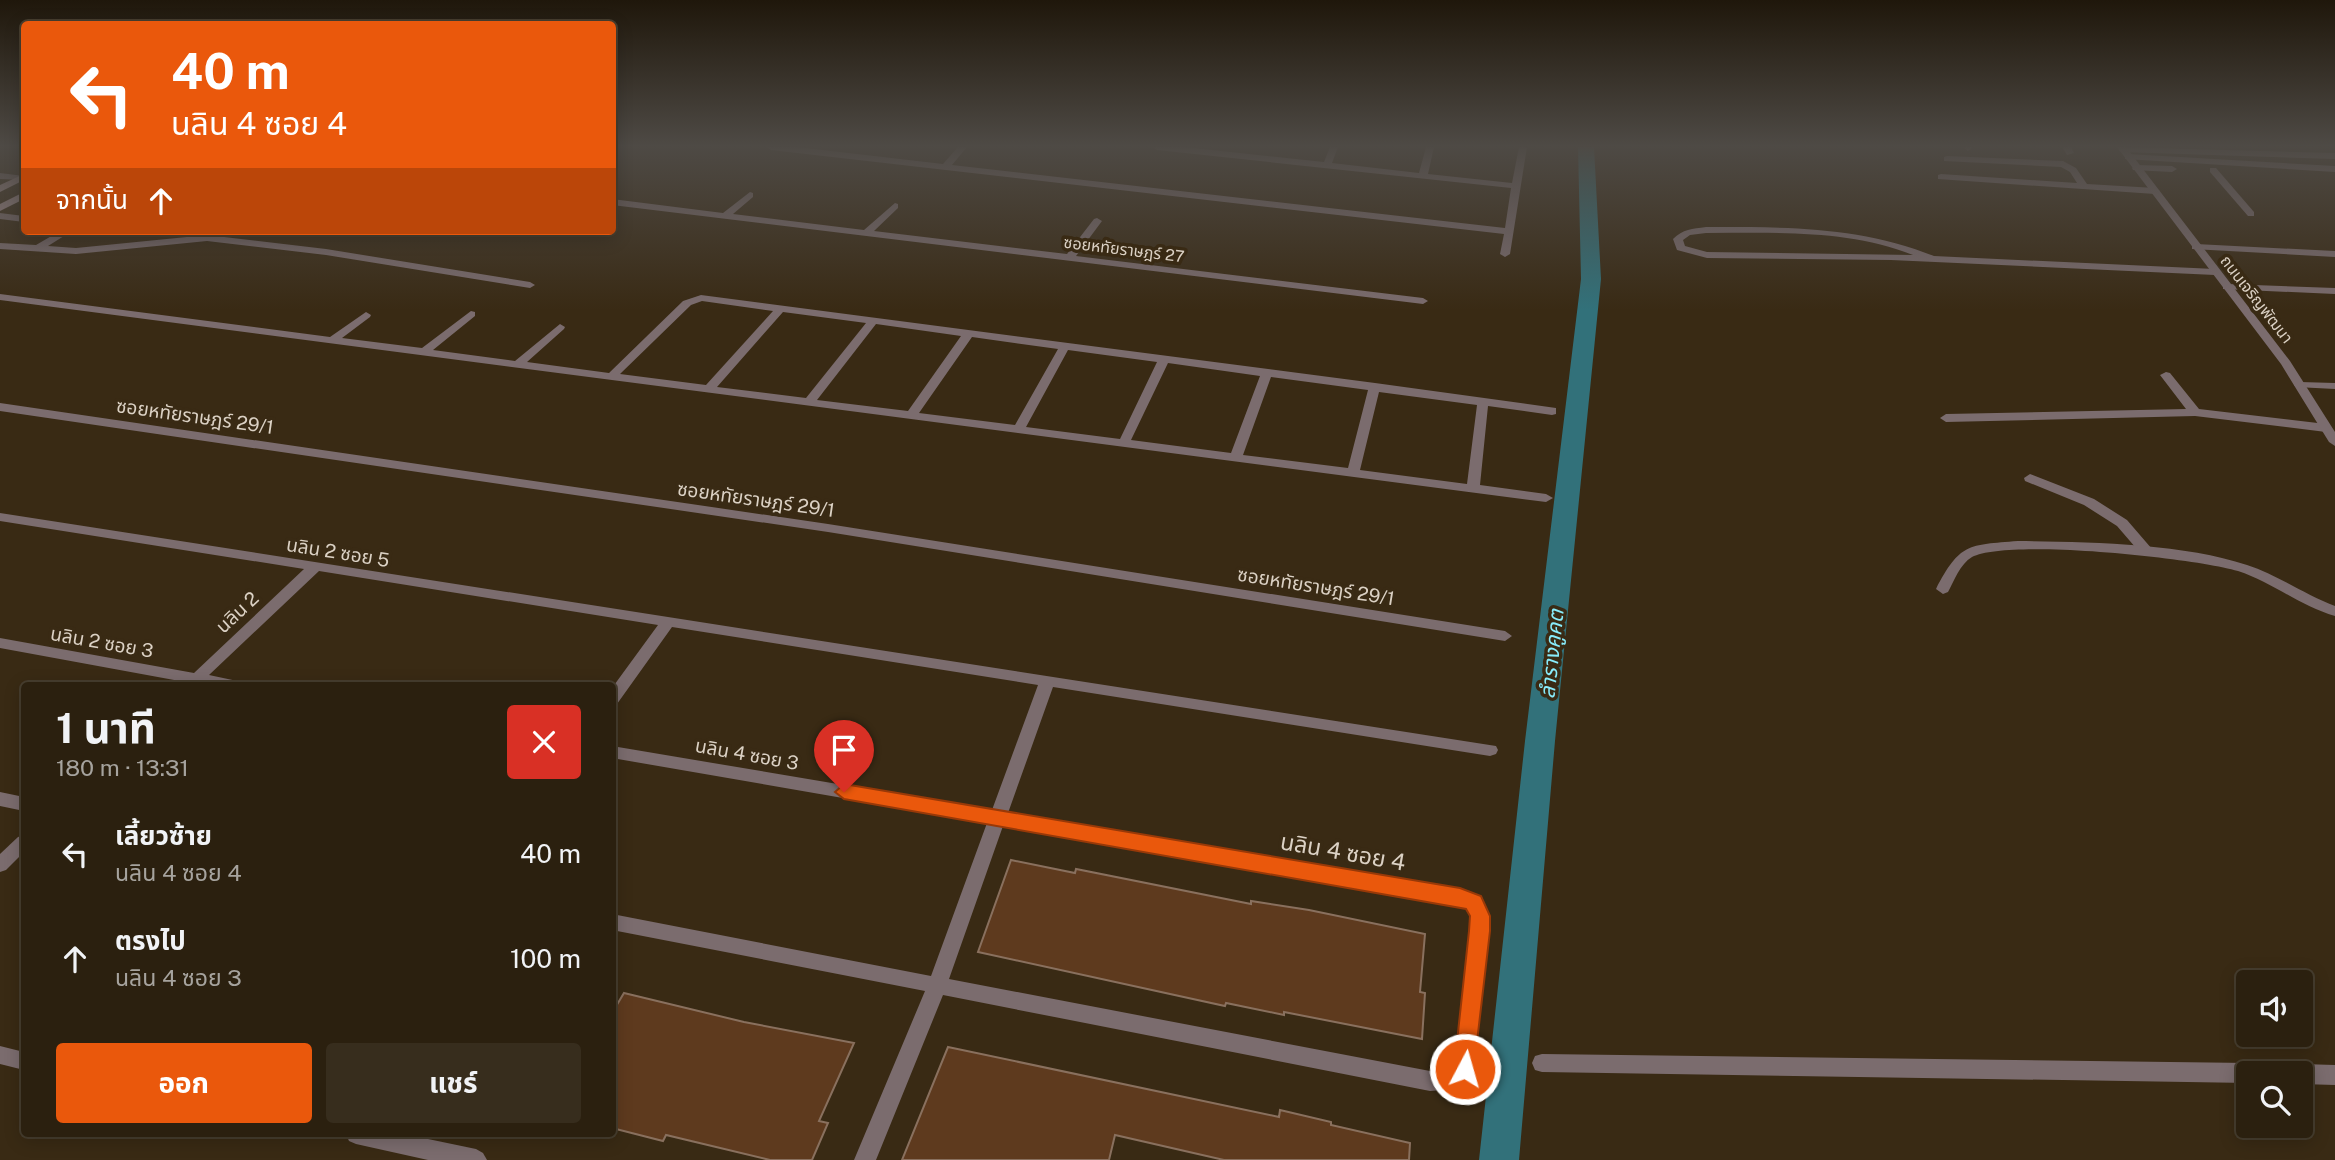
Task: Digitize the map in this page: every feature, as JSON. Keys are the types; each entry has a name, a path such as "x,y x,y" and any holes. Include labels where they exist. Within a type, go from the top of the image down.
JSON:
{"street":[{"path":"725,216 743,201"},
{"path":"1245,201 1507,231"},
{"path":"1505,254 1514,201"},
{"name":"ถนนเจริญพัฒนา","path":"2162,201 2300,385 2335,442"},
{"path":"2240,201 2251,214"},
{"name":"ซอยหทัยราษฎร์ 27","path":"616,202 1423,301"},
{"path":"866,233 895,206"},
{"path":"0,216 21,219"},
{"path":"1069,258 1097,220"},
{"path":"1930,258 1867,236 1829,233 1706,230 1687,232 1678,239 1681,248 1707,255 1930,258 2215,272"},
{"path":"40,247 60,235"},
{"path":"0,246 76,251 206,239 339,254 530,285"},
{"path":"2196,247 2335,254"},
{"path":"2227,286 2335,291"},
{"path":"0,297 1546,499"},
{"path":"612,376 692,299 701,298 1552,411"},
{"path":"709,389 781,308"},
{"path":"424,352 471,314"},
{"path":"333,340 366,315"},
{"path":"810,401 873,321"},
{"path":"518,364 560,327"},
{"path":"912,415 968,333"},
{"path":"1019,429 1065,346"},
{"path":"1124,443 1164,359"},
{"path":"1236,457 1267,372"},
{"path":"2166,375 2195,412"},
{"path":"2300,385 2335,386"},
{"path":"1353,472 1375,386"},
{"path":"1473,488 1483,401"},
{"name":"ซอยหทัยราษฎร์ 29/1","path":"0,407 828,528 1505,636"},
{"path":"1946,418 2195,412 2326,428"},
{"path":"2030,478 2089,502 2122,523 2147,552"},
{"name":"นลิน 2 ซอย 5","path":"1,518 1490,750"},
{"path":"1943,589 1952,571 1967,554 2004,547 2147,552 2194,555 2243,568 2335,611"},
{"name":"นลิน 2","path":"192,682 314,568"},
{"path":"616,694 667,623"},
{"name":"นลิน 2 ซอย 3","path":"0,643 192,682"},
{"path":"865,1160 937,986 1047,682"},
{"name":"นลิน 4 ซอย 3","path":"616,753 999,818"},
{"path":"0,800 21,804"},
{"name":"นลิน 4 ซอย 4","path":"937,986 1430,1081 1453,1080 1465,1069 1480,931 1480,916 1473,903 1447,894 999,818"},
{"path":"0,865 21,845"},
{"path":"616,923 937,986"},
{"path":"0,1055 21,1059"},
{"path":"1542,1063 2236,1073"},
{"path":"2313,1074 2335,1074"},
{"path":"370,1137 477,1160"}],"building":[{"path":"1011,860 1075,873 1076,869 1251,904 1251,901 1309,910 1425,934 1420,992 1425,993 1422,1039 1284,1012 1284,1015 1226,1003 1225,1006 978,952"},
{"path":"624,993 744,1022 854,1043 819,1121 828,1123 812,1160 770,1160 666,1135 663,1141 616,1129 616,1006"},
{"path":"948,1047 1279,1117 1280,1110 1331,1122 1331,1125 1410,1143 1409,1160 1224,1160 1115,1135 1109,1160 902,1160"}],"waterway":[{"name":"ลำรางคูคต","path":"1499,1160 1540,741 1591,279 1588,201"}],"route":[{"path":"844,792 1460,897 1473,903 1480,916 1465,1069"}]}
